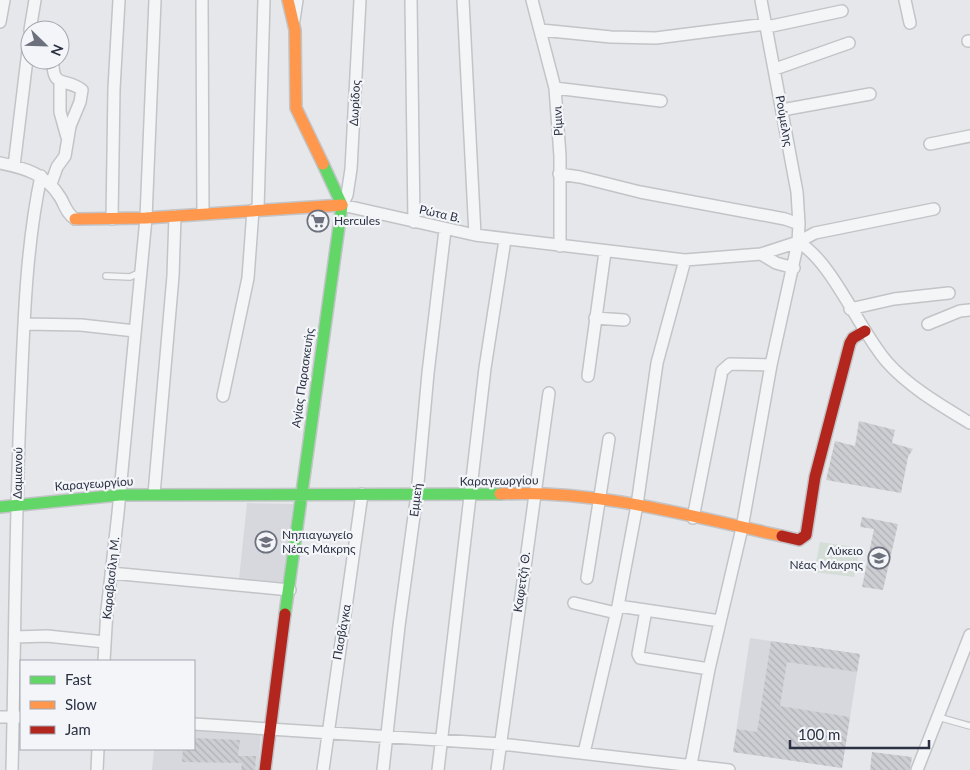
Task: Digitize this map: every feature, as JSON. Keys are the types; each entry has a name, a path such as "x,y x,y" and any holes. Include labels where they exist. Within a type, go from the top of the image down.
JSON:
{"street":[{"path":"32,20 35,0"},
{"path":"112,218 114,89 120,0"},
{"name":"Καραβασίλη Μ.","path":"104,660 146,218 154,0"},
{"path":"202,0 203,214"},
{"path":"224,396 248,278 255,210 264,0"},
{"path":"288,0 293,23 296,108 342,205"},
{"path":"293,23 297,0"},
{"name":"Δωρίδος","path":"342,205 351,169 360,0"},
{"path":"411,0 414,222"},
{"path":"463,0 476,235"},
{"name":"Ρίμινι","path":"532,0 555,88 560,174 560,246"},
{"name":"Ρούμελης","path":"691,767 709,669 742,528 771,365 794,268 798,242 799,224 796,192 775,68 761,0"},
{"path":"905,0 910,23"},
{"path":"0,22 2,5"},
{"path":"541,30 611,37 656,38 767,25 842,11"},
{"path":"775,68 849,43"},
{"path":"14,166 25,70"},
{"path":"0,164 29,170 51,184 57,167 65,156 70,126 80,102 82,90 76,85 60,82 54,76 54,70"},
{"path":"60,82 60,112 67,138"},
{"path":"555,88 661,101"},
{"path":"782,110 870,94"},
{"path":"930,144 970,136"},
{"path":"560,174 712,207 785,219 799,224"},
{"name":"Δαμιανού","path":"12,770 17,717 15,637 24,324 34,210 41,176"},
{"name":"Ρώτα Β.","path":"51,184 69,215 74,219 146,218 342,205 445,230 505,240 684,260 760,254 798,242 814,233 934,209"},
{"name":"Αγίας Παρασκευής","path":"265,770 290,590 300,494 342,205"},
{"path":"154,494 173,276 175,216"},
{"name":"Εμμεή","path":"383,770 417,494 428,373 445,230"},
{"path":"438,770 485,368 505,240"},
{"path":"798,242 816,256 850,309 894,370 970,423"},
{"path":"588,376 606,252"},
{"path":"760,254 776,263 794,268"},
{"path":"584,753 617,609 637,505 656,363 684,260"},
{"path":"850,309 894,299 949,292"},
{"path":"928,324 960,311 970,310"},
{"path":"595,318 624,320"},
{"path":"24,324 81,325 135,331"},
{"name":"Καραγεωργίου","path":"0,507 119,495 154,494 471,495 535,492 637,505 799,540 806,535 815,477 850,343 853,338 866,331"},
{"path":"693,518 722,372 730,364 771,365"},
{"name":"Καφετζή Θ.","path":"497,770 549,393"},
{"path":"587,578 609,439"},
{"name":"Πασβάγκα","path":"323,770 362,494"},
{"path":"111,573 290,590"},
{"path":"574,603 617,609 646,610 720,621"},
{"path":"646,610 638,654 640,658 709,669"},
{"path":"917,770 970,635"},
{"path":"15,637 47,636 105,642"},
{"path":"0,717 17,717"},
{"path":"195,724 327,731 386,737 501,744 729,770"},
{"path":"98,750 98,770"}],"lane":[{"path":"106,276 130,277 140,272"},
{"path":"938,717 970,726"}],"shaded area":[{"name":"Νηπιαγωγείο Νέας Μάκρης","path":"247,503 293,504 283,583 239,579"},
{"path":"820,542 860,548 854,577 814,572"},
{"path":"750,638 860,654 842,768 733,752"},
{"path":"195,730 261,732 258,770 152,770 154,750 195,750"}],"building":[{"path":"859,421 895,430 892,443 913,449 908,457 901,493 826,480 835,441 855,446"},
{"name":"Λύκειο Νέας Μάκρης","path":"862,517 898,524 883,590 862,587 874,529 860,527"},
{"path":"771,641 860,654 857,672 787,662 780,706 850,717 842,768 733,752 737,729 757,732"},
{"path":"195,738 240,740 238,756 256,756 255,770 241,770 242,763 182,762 183,750 195,750"},
{"path":"872,752 912,757 910,770 870,770"}],"traffic: fast":[{"path":"285,614 342,205 323,164"},
{"path":"0,507 119,495 500,494"}],"traffic: slow":[{"path":"288,0 295,30 296,108 323,164"},
{"path":"75,219 146,218 342,205"},
{"path":"500,494 536,494 607,500 782,536"}],"traffic: jam":[{"path":"782,536 799,540 806,535 815,477 850,343 853,338 865,331"},
{"path":"265,770 285,614"}],"place":[{"name":"Hercules","path":"318,221"},
{"name":"Νηπιαγωγείο Νέας Μάκρης","path":"266,542"},
{"name":"Λύκειο Νέας Μάκρης","path":"879,558"}]}
